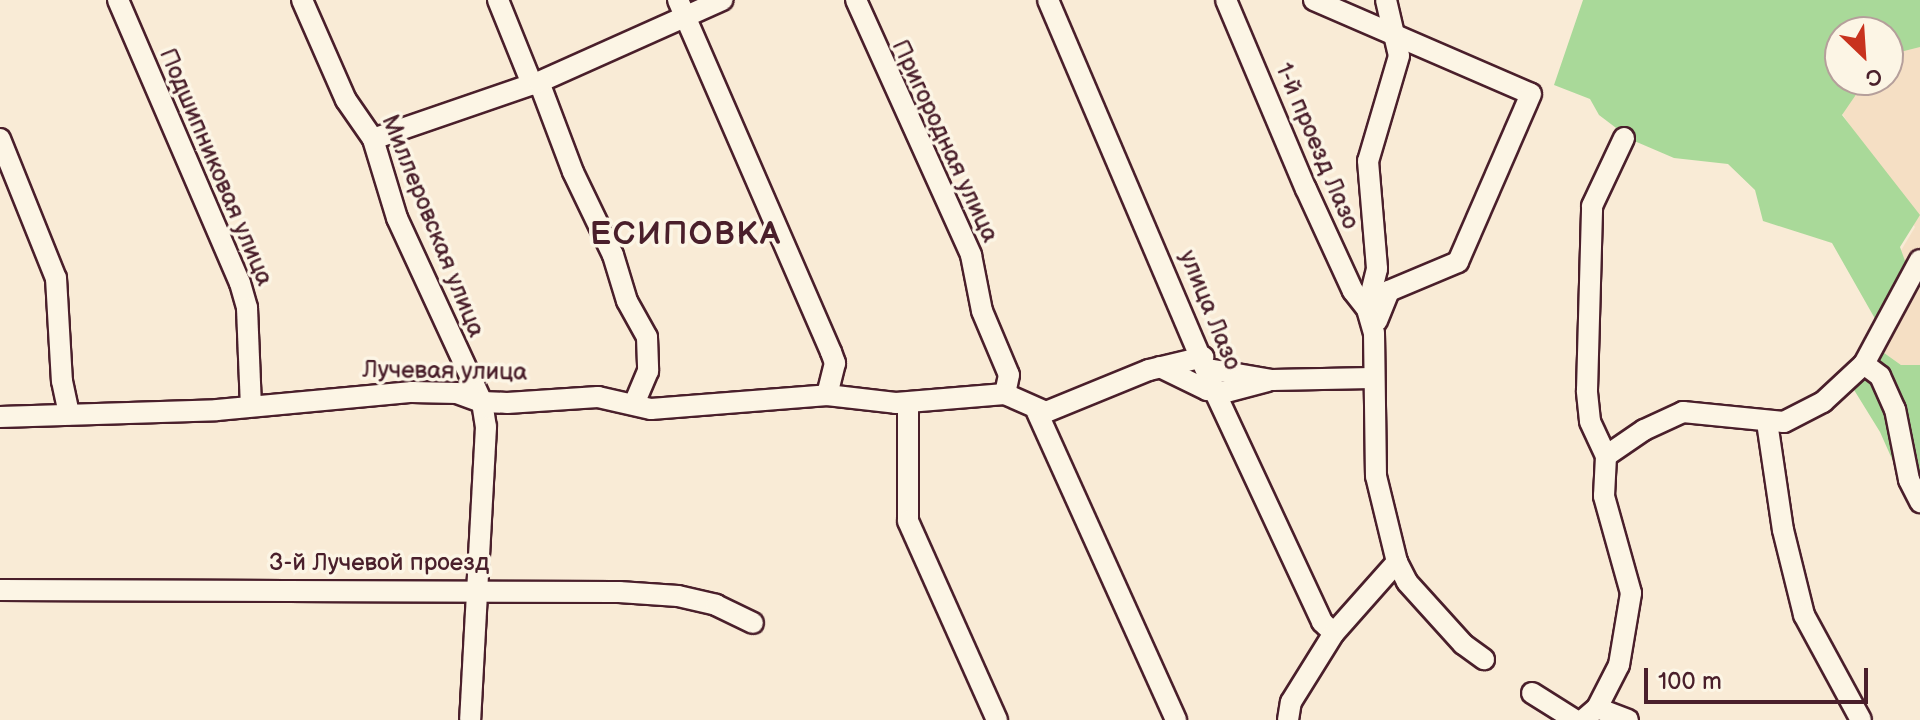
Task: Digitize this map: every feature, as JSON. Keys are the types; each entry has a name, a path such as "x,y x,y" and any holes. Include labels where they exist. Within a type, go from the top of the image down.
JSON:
{"street":[{"name":"Подшипниковая улица","path":"118,0 240,283 247,308 251,406"},
{"name":"Миллеровская улица","path":"302,0 346,100 373,139 397,218 482,402 486,427 470,720"},
{"path":"498,0 613,255 627,301 647,337 648,371 635,402"},
{"path":"373,139 536,83 680,8 722,0"},
{"name":"Пригородная улица","path":"856,0 971,255 982,311 1009,375 1005,394"},
{"name":"улица Лазо","path":"1048,0 1206,363 1214,390 1322,622 1334,633"},
{"name":"1-й проезд Лазо","path":"1226,0 1306,189 1353,291 1367,309"},
{"path":"1314,0 1531,94 1458,262 1389,291 1374,333 1372,378 1376,476 1397,562 1426,606 1484,659"},
{"path":"1374,333 1367,309 1377,269 1368,161 1399,56 1398,39 1386,0"},
{"path":"680,8 831,352 835,363 827,395"},
{"path":"1624,138 1592,206 1587,390 1590,421 1606,456 1604,496 1631,593 1619,665 1590,714 1628,720"},
{"path":"0,139 56,278 62,381 69,414"},
{"path":"1606,456 1644,430 1683,412 1784,422 1823,402 1864,364 1920,260"},
{"path":"1037,412 1160,367 1206,363 1272,380"},
{"path":"1864,364 1880,376 1895,409 1909,480 1920,502"},
{"path":"1160,367 1185,382 1226,392 1272,380 1372,378"},
{"name":"Лучевая улица","path":"0,417 251,406 412,392 457,393 482,402 567,396 635,402 651,409 827,395 908,403 1005,394"},
{"path":"1005,394 1037,412 1176,720"},
{"path":"908,403 908,521 997,720"},
{"path":"1767,422 1786,546 1804,615 1861,720"},
{"path":"1288,720 1291,702 1334,633 1397,562"},
{"name":"3-й Лучевой проезд","path":"0,590 475,589 678,596 716,605 753,623"},
{"path":"1532,693 1575,720"}],"shaded area":[{"path":"1920,0 1920,365 1901,365 1880,350 1899,254 1915,227 1836,104 1841,96 1904,96 1904,16"}],"green space":[{"path":"1583,0 1920,0 1920,47 1904,51 1904,16 1824,16 1824,96 1855,96 1842,115 1920,215 1900,247 1909,272 1878,324 1832,243 1763,221 1755,190 1728,164 1674,158 1632,140 1599,115 1590,99 1554,85"},
{"path":"1880,350 1901,365 1920,365 1920,509 1912,504 1880,432 1851,385"}],"district":[{"name":"ЕСИПОВКА","path":"686,235"}]}
